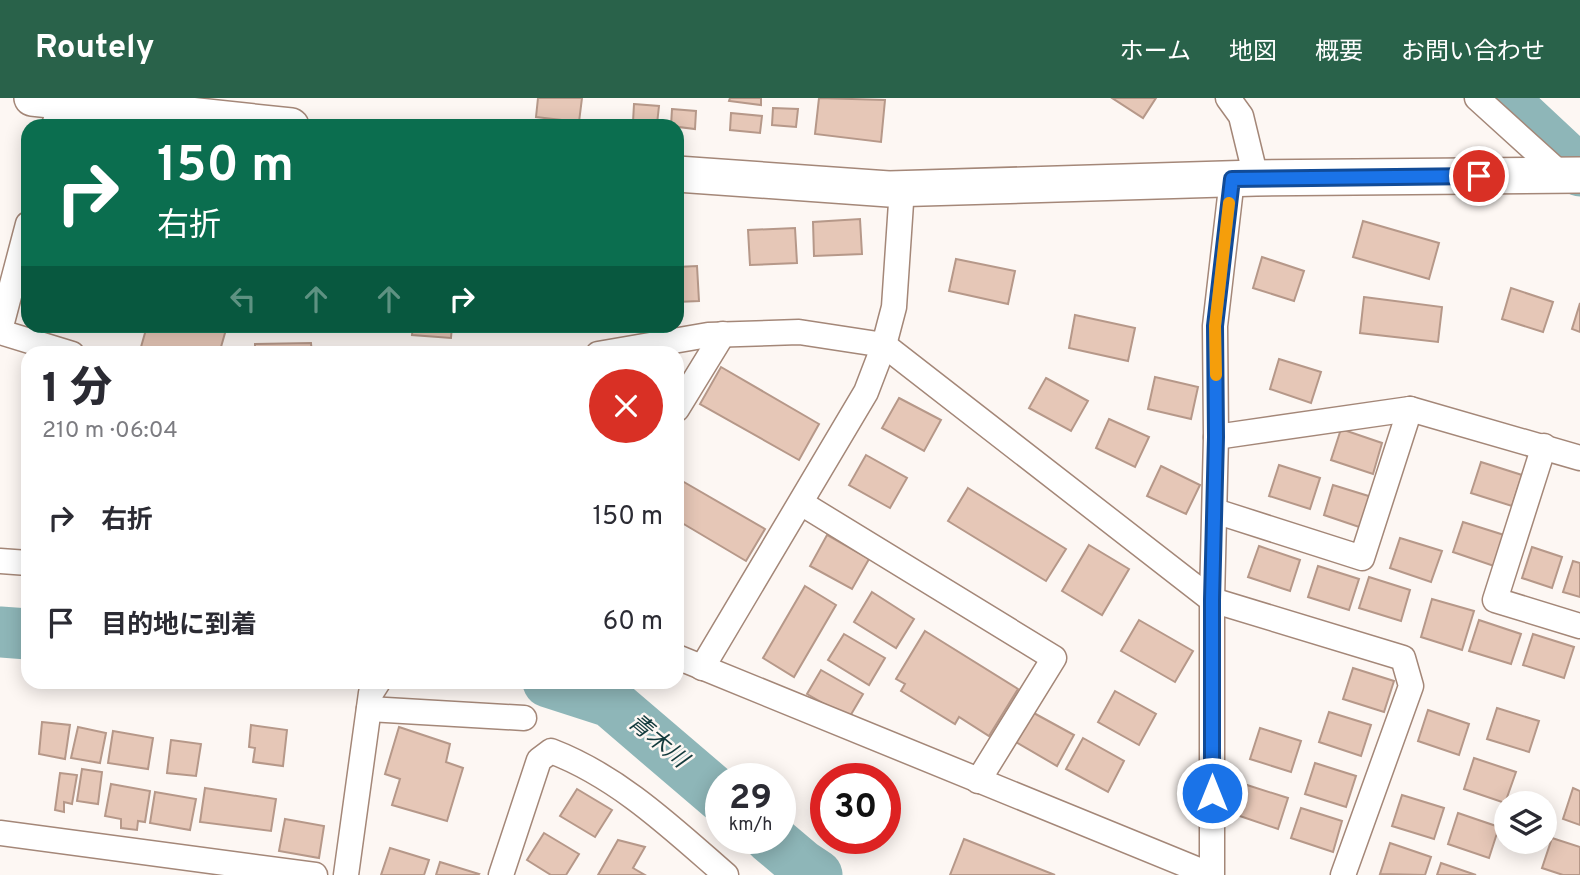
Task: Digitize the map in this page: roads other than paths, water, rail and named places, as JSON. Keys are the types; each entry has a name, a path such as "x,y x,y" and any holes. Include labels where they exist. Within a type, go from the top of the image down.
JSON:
{"street":[{"path":"684,660 1212,875 1215,326 1244,178 1241,116 1228,98"},
{"path":"1476,98 1572,175"},
{"path":"49,108 277,115"},
{"path":"684,174 902,188 1244,178 1572,175"},
{"path":"702,668 866,392 884,345 894,307 902,188"},
{"path":"21,251 0,331 47,346"},
{"path":"644,346 708,335 799,332 884,345 1212,600 1403,658 1411,686 1343,875"},
{"path":"684,398 723,334"},
{"path":"1216,437 1410,409 1580,458"},
{"path":"1215,511 1362,558 1410,409"},
{"path":"1544,446 1495,600 1580,626"},
{"path":"801,503 1054,658 978,781"},
{"path":"0,561 21,563"},
{"path":"346,875 373,695 524,718"},
{"path":"501,875 539,760 551,751 575,761 622,788 726,875"},
{"path":"0,832 315,875"}],"waterway":[{"path":"1502,98 1580,171"},
{"name":"青木川","path":"0,632 21,634"},
{"name":"青木川","path":"570,689 610,702 705,783"},
{"name":"青木川","path":"789,854 817,875"}]}
